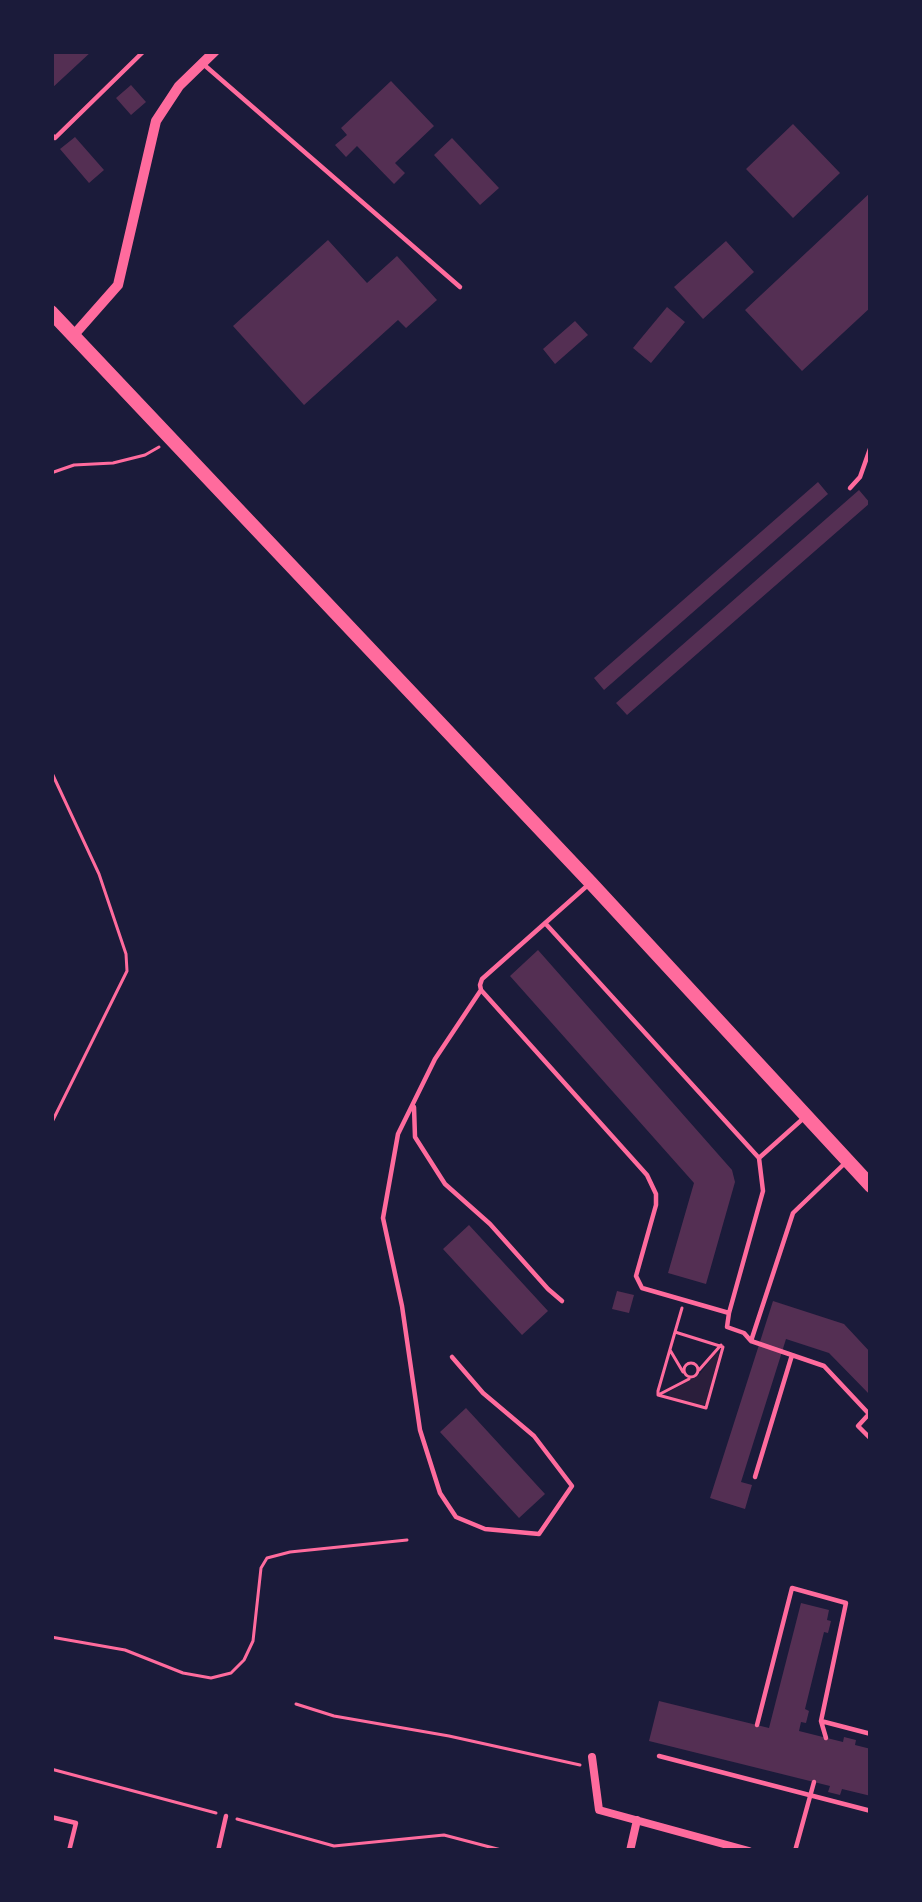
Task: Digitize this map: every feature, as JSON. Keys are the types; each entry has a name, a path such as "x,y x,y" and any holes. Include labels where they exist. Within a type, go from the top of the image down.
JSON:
{"main road":[{"path":"51,312 871,1186"}],"street":[{"path":"74,336 118,285 156,121 179,86 214,51"},
{"path":"593,1763 599,1810 749,1851"},
{"path":"630,1851 637,1820"}],"lane":[{"path":"51,134 55,138 143,51"},
{"path":"202,63 460,286"},
{"path":"850,488 860,477 871,446"},
{"path":"591,883 479,985 647,1175 656,1205 638,1283 729,1313"},
{"path":"545,923 759,1158 764,1191 727,1327 751,1341 824,1366 869,1414 858,1426 871,1439"},
{"path":"452,1357 483,1393 533,1436 572,1486 539,1534 485,1529 457,1517 440,1493 420,1430 383,1218 398,1134 435,1059 481,990"},
{"path":"414,1102 415,1137 445,1184 562,1301"},
{"path":"759,1158 806,1116"},
{"path":"751,1341 793,1213 847,1161"},
{"path":"755,1478 792,1354"},
{"path":"757,1725 792,1588 846,1603 821,1720 826,1738"},
{"path":"821,1720 871,1734"},
{"path":"658,1756 871,1811"},
{"path":"744,1778 747,1766"},
{"path":"795,1851 814,1782"},
{"path":"218,1851 226,1816"},
{"path":"51,1817 76,1823 69,1851"}],"path":[{"path":"51,472 145,455 171,440"},
{"path":"51,771 99,874 126,954 127,971 51,1124"},
{"path":"658,1395 684,1300"},
{"path":"658,1395 706,1408 724,1351 721,1345 675,1332"},
{"path":"658,1395 690,1378 721,1345"},
{"path":"670,1350 690,1378"},
{"path":"684,1374 687,1364 695,1364 698,1371"},
{"path":"51,1636 125,1650 183,1673 211,1678 231,1673 253,1641 266,1558 407,1540"},
{"path":"296,1704 334,1716 593,1763"},
{"path":"51,1769 334,1846 444,1835 505,1851"}],"shaded area":[{"path":"716,1353 706,1404 670,1398 669,1392 699,1375"}],"building":[{"path":"51,51 92,51 51,89"},
{"path":"391,81 434,126 395,163 405,173 394,184 357,146 346,157 335,145 347,135 341,128"},
{"path":"131,85 146,102 131,115 116,98"},
{"path":"793,124 840,173 793,218 746,169"},
{"path":"75,137 104,170 89,183 60,149"},
{"path":"452,138 499,188 480,205 434,155"},
{"path":"871,192 871,307 802,371 745,310"},
{"path":"328,240 367,283 397,256 437,300 406,328 398,320 304,405 233,326"},
{"path":"726,241 754,272 703,319 674,287"},
{"path":"667,307 685,322 651,363 633,348"},
{"path":"575,321 588,335 555,364 543,349"},
{"path":"818,482 828,494 604,690 594,678"},
{"path":"859,490 870,503 627,715 616,703"},
{"path":"538,950 732,1170 735,1182 706,1284 668,1273 694,1183 510,976"},
{"path":"469,1225 548,1311 522,1335 443,1249"},
{"path":"617,1291 634,1295 629,1313 612,1309"},
{"path":"773,1301 844,1324 871,1353 871,1396 829,1353 786,1339 741,1482 752,1485 745,1509 710,1498"},
{"path":"466,1408 545,1494 519,1518 440,1432"},
{"path":"801,1603 829,1610 827,1620 831,1621 805,1709 809,1711 806,1723 801,1722 799,1731 843,1742 844,1737 856,1740 855,1745 871,1749 871,1796 842,1789 840,1795 828,1792 830,1786 649,1741 659,1701 769,1728"}]}
